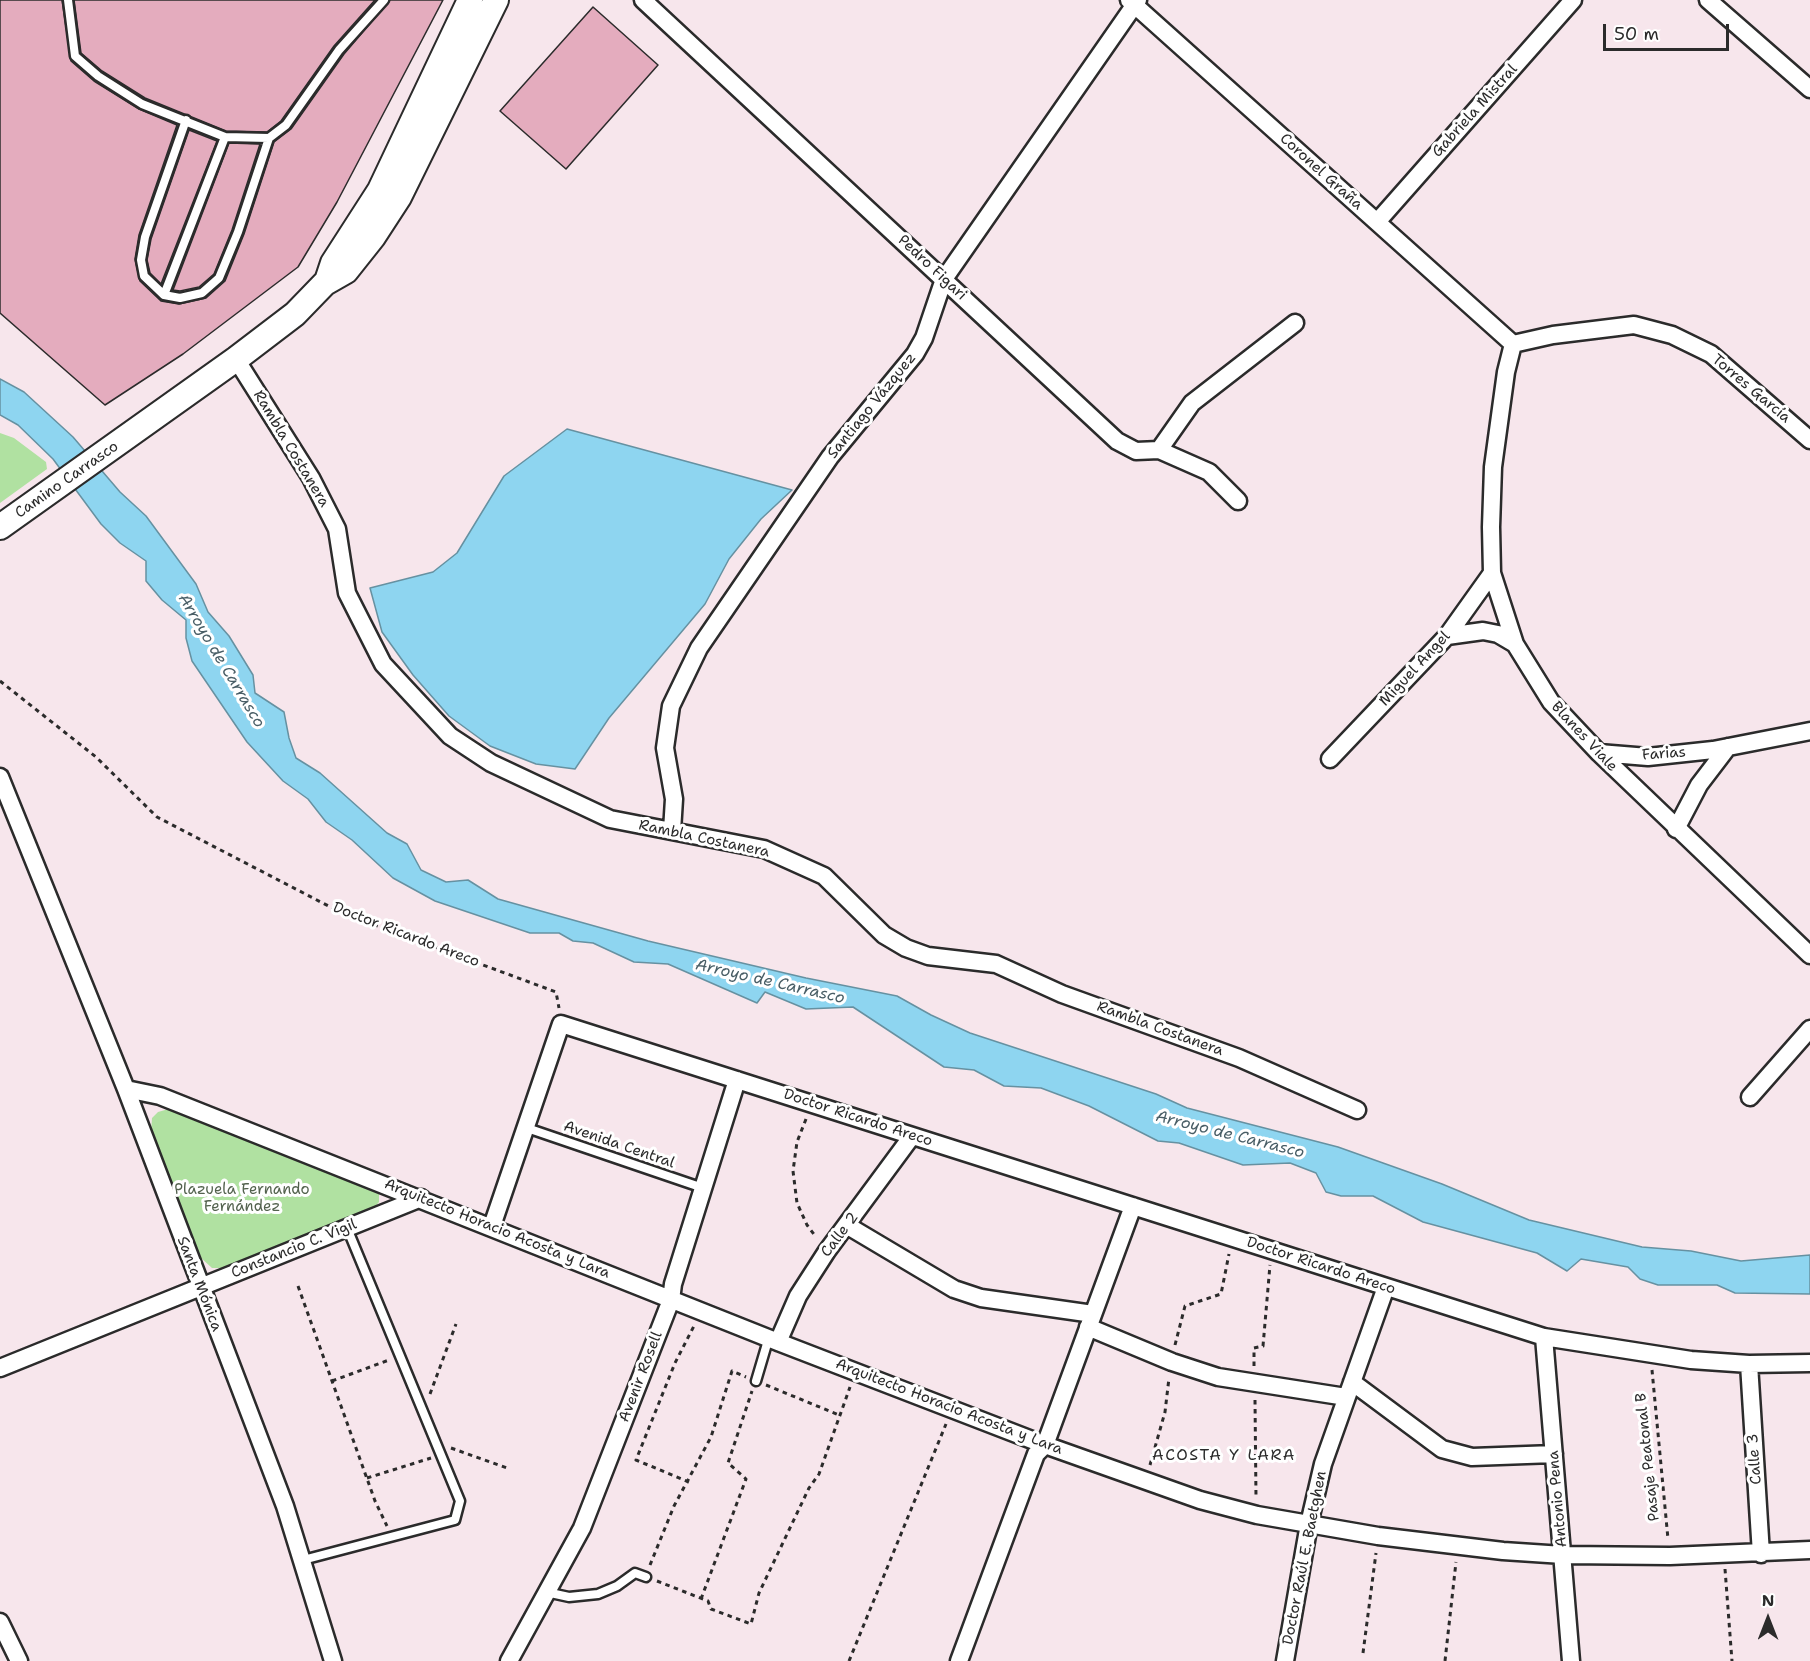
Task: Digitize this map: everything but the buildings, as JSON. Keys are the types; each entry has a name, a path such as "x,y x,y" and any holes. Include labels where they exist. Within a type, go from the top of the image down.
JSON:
{"main road":[{"path":"325,283 333,263 380,190 470,0"},
{"path":"325,283 346,271 374,237 399,197 496,0"},
{"name":"Camino Carrasco","path":"0,527 236,359 295,314 325,283"}],"street":[{"name":"Pedro Figari","path":"643,0 1117,441 1136,451 1159,450 1209,472 1238,501"},
{"name":"Gabriela Mistral","path":"1377,222 1573,0"},
{"path":"1708,0 1810,89"},
{"name":"Santiago Vázquez","path":"672,831 674,799 665,748 671,706 699,648 830,457 915,354 924,338 944,279 1134,2"},
{"name":"Coronel Graña","path":"1134,2 1513,344"},
{"path":"1159,450 1192,403 1294,323"},
{"name":"Torres García","path":"1513,344 1553,334 1634,325 1672,334 1711,354 1810,440"},
{"name":"Blanes Viale","path":"1513,344 1506,372 1493,467 1492,573 1515,644 1551,702 1599,753 1810,955"},
{"name":"Rambla Costanera","path":"236,359 311,478 337,529 346,593 383,664 450,736 491,763 610,819 764,849 824,876 884,935 906,948 928,956 996,964 1062,994 1239,1058 1357,1110"},
{"name":"Miguel Angel","path":"1330,759 1447,636 1492,573"},
{"path":"1447,636 1483,631 1498,634 1515,644"},
{"name":"Farias","path":"1599,753 1648,757 1728,747 1810,731"},
{"path":"1676,829 1700,785 1728,747"},
{"name":"Santa Mónica","path":"0,777 126,1089 277,1485 303,1560 333,1661"},
{"path":"492,1226 561,1024"},
{"name":"Doctor Ricardo Areco","path":"561,1024 1544,1337 1650,1355 1749,1364 1810,1363"},
{"path":"1750,1097 1810,1029"},
{"name":"Avenir Rosell","path":"509,1661 582,1528 671,1300 672,1284 736,1080"},
{"name":"Arquitecto Horacio Acosta y Lara","path":"126,1089 160,1096 492,1226 671,1300 1045,1445 1200,1500 1257,1515 1378,1536 1457,1546 1563,1555 1725,1555 1810,1550"},
{"name":"Calle 2","path":"774,1339 827,1251 848,1226 912,1136"},
{"name":"Constancio C. Vigil","path":"0,1368 421,1198"},
{"path":"959,1661 1036,1454 1045,1445 1133,1206"},
{"path":"848,1226 954,1289 981,1298 1090,1321 1172,1362 1218,1377 1349,1390 1442,1449 1472,1457 1554,1454"},
{"name":"Doctor Raúl E. Baetghen","path":"1285,1661 1309,1524 1323,1464 1386,1287"},
{"name":"Antonio Pena","path":"1544,1337 1571,1661"},
{"name":"Calle 3","path":"1749,1364 1761,1554"},
{"path":"0,1622 19,1661"}],"lane":[{"path":"68,0 75,56 98,76 142,104 225,137 269,138"},
{"path":"186,120 145,237 141,260 144,276 164,295 180,298 201,293 219,278 238,232 269,138 286,125 339,50 384,0"},
{"path":"164,295 225,137"},
{"name":"Avenida Central","path":"526,1128 703,1188"},
{"path":"303,1560 455,1520 460,1502 346,1228"},
{"path":"756,1381 774,1339"},
{"path":"546,1592 569,1597 598,1594 617,1586 635,1573 646,1577"}],"path":[{"name":"Doctor Ricardo Areco","path":"0,681 96,757 157,818 340,912 556,992 561,1024"},
{"path":"812,1104 797,1142 793,1171 797,1203 807,1225 827,1251"},
{"path":"298,1286 384,1522 396,1536"},
{"path":"689,1482 636,1460 675,1363 700,1311"},
{"path":"423,1412 456,1324"},
{"name":"Pasaje Peatonal B","path":"1650,1355 1670,1556"},
{"path":"332,1381 399,1356"},
{"path":"839,1415 732,1371 711,1437 666,1524 646,1577 708,1601 711,1609 751,1623 759,1593 808,1488 819,1474 856,1371"},
{"path":"701,1599 746,1479 728,1463 756,1381"},
{"path":"849,1661 952,1409"},
{"path":"435,1443 507,1468"},
{"path":"367,1478 441,1455"},
{"path":"1363,1653 1378,1536"},
{"path":"1445,1661 1457,1546"},
{"path":"1725,1555 1732,1661"}],"green space":[{"path":"0,433 14,438 46,462 47,469 0,503"},
{"name":"Plazuela Fernando Fernández","path":"172,1108 375,1188 379,1193 379,1202 374,1208 230,1268 212,1268 200,1257 151,1132 152,1118 158,1112"}],"water":[{"name":"Arroyo de Carrasco","path":"0,379 24,392 73,437 120,492 146,516 196,584 208,612 229,636 253,675 255,693 284,712 296,758 320,773 387,833 407,844 421,870 446,882 468,880 498,899 648,941 806,978 897,996 970,1033 1156,1094 1187,1108 1338,1147 1442,1184 1529,1220 1642,1247 1691,1251 1741,1261 1810,1255 1810,1294 1735,1293 1717,1285 1658,1285 1640,1279 1628,1267 1581,1259 1567,1271 1537,1253 1423,1222 1373,1196 1341,1196 1326,1192 1316,1173 1290,1163 1243,1165 1179,1143 1158,1141 1089,1106 1041,1088 1004,1086 974,1070 944,1067 853,1007 806,1009 765,992 757,1003 668,964 634,962 593,943 573,941 559,933 530,933 435,901 393,878 352,840 326,822 308,799 283,781 247,742 192,661 186,638 186,620 162,600 146,581 146,561 120,543 101,524 53,459 18,425 0,415"},
{"path":"567,429 792,490 761,519 729,559 705,604 609,718 575,769 536,764 490,746 449,716 413,675 382,632 370,588 433,572 457,553 504,476"}],"district":[{"name":"ACOSTA Y LARA","path":"1224,1456"}]}
